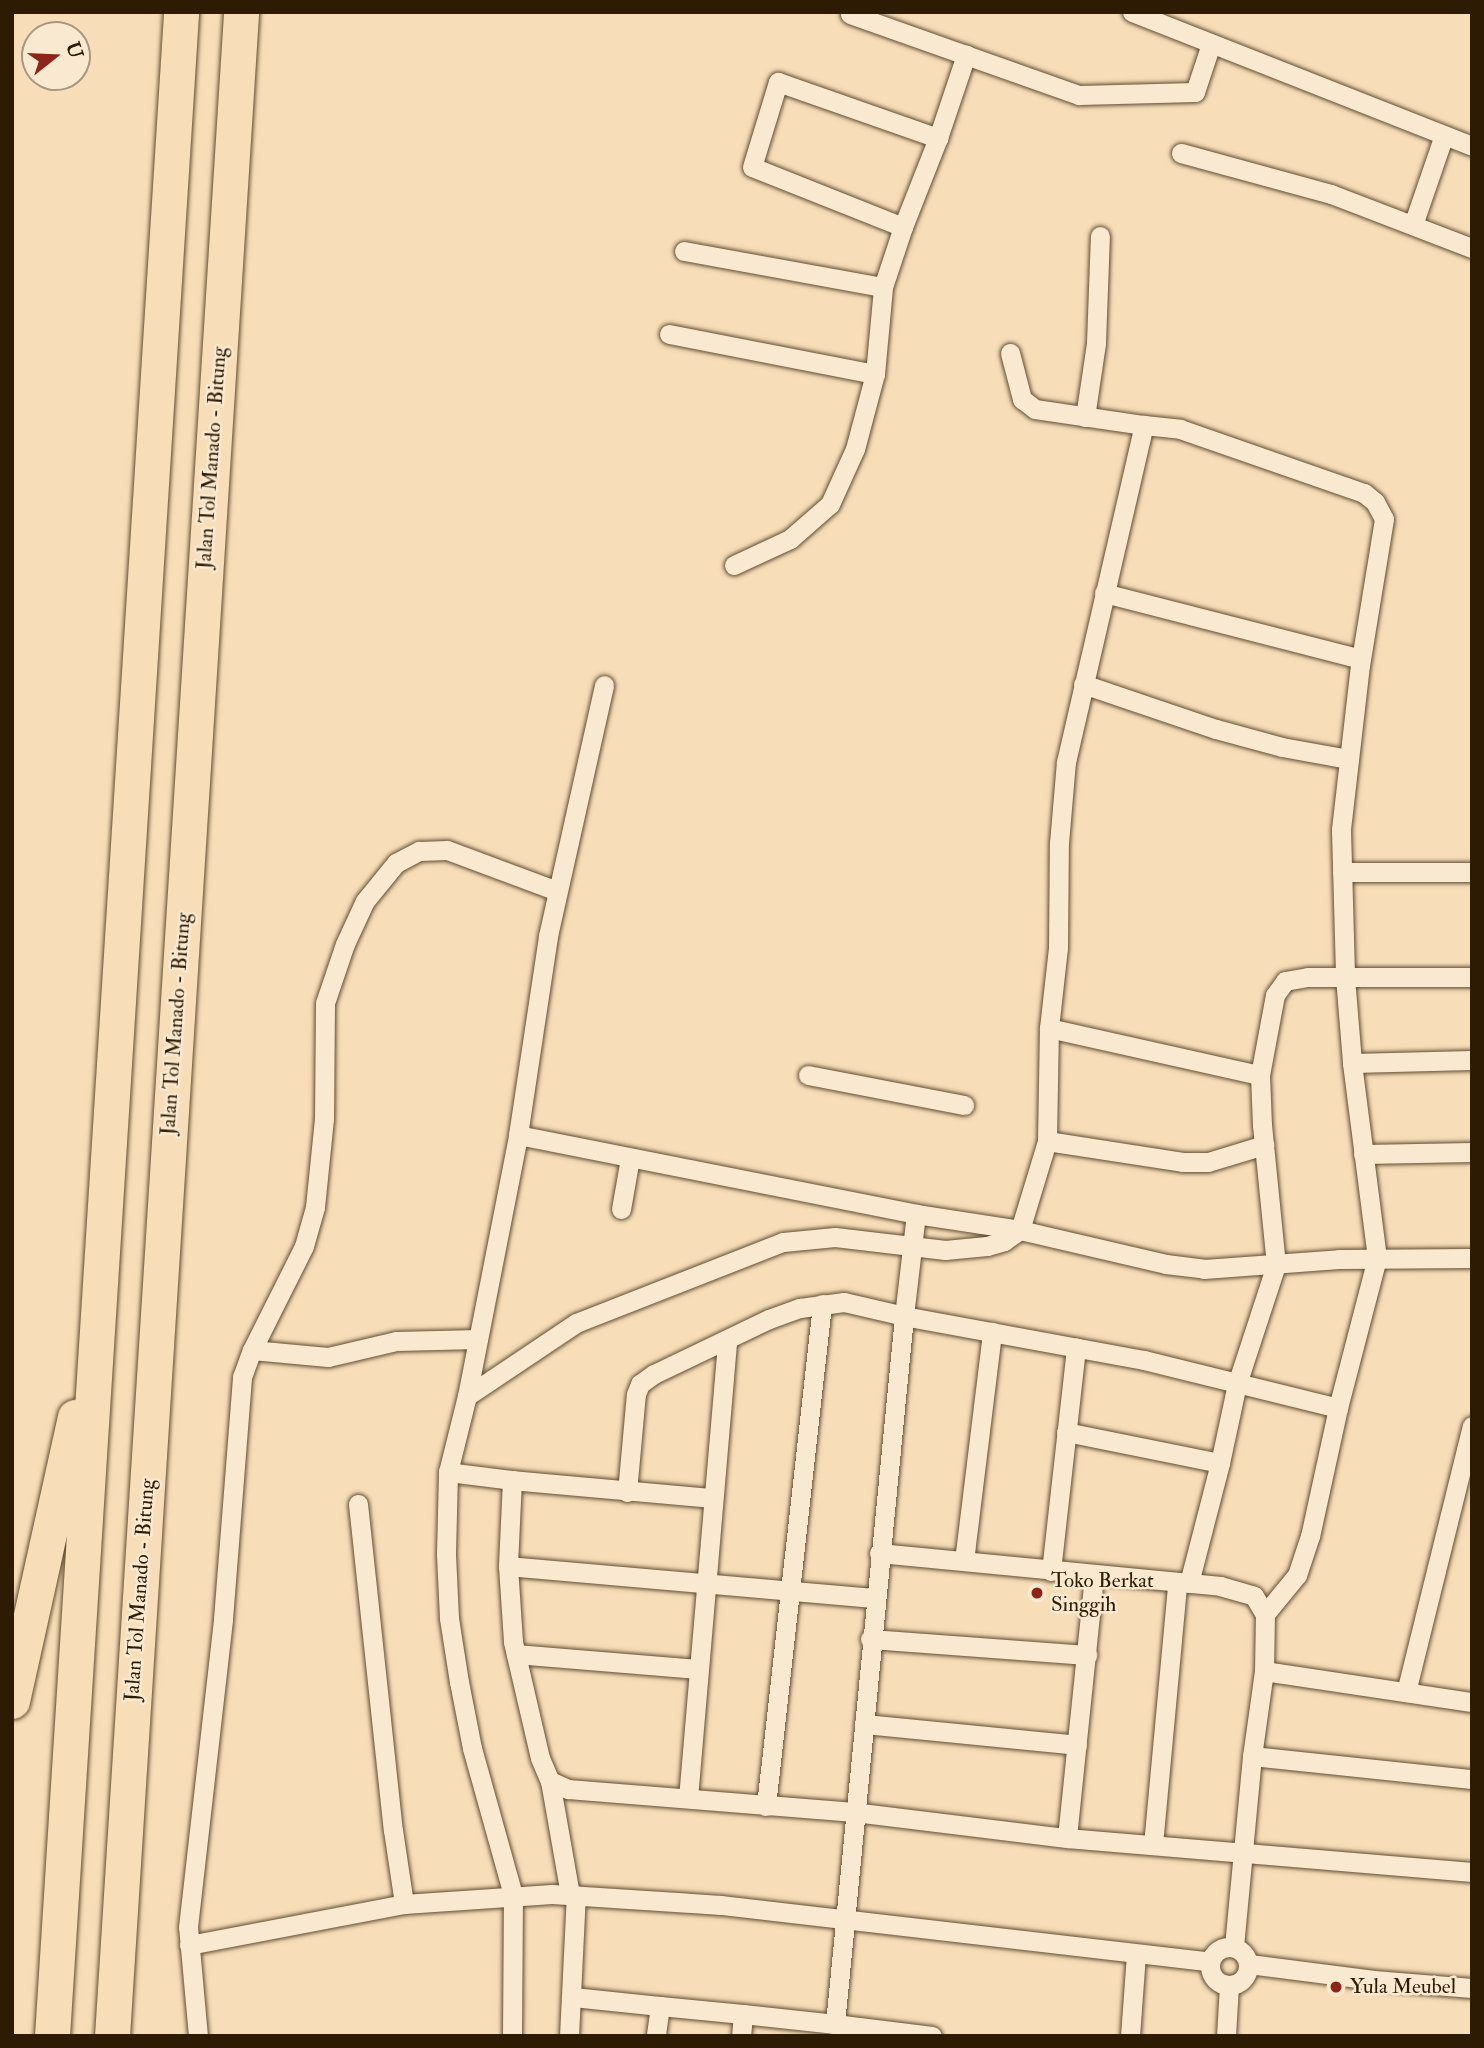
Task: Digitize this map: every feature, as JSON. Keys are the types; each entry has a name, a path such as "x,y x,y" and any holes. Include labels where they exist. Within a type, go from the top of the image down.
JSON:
{"highway":[{"path":"52,2036 181,12"},
{"name":"Jalan Tol Manado - Bitung","path":"112,2036 241,12"},
{"path":"12,1700 99,1308"}],"street":[{"path":"1132,12 1472,146"},
{"path":"850,14 1079,95 1195,92 1211,44"},
{"path":"734,565 790,539 830,504 855,449 875,374 883,287 966,55"},
{"path":"903,227 752,167 778,82 938,138"},
{"path":"1413,225 1444,135"},
{"path":"1181,153 1331,194 1472,247"},
{"path":"1085,417 1096,343 1100,236"},
{"path":"684,251 883,287"},
{"path":"669,334 875,374"},
{"path":"1010,354 1022,399 1035,409 1180,429 1364,493 1375,502 1384,519 1361,659 1341,830 1345,977 1352,1063 1377,1258 1338,1408 1310,1536 1297,1575 1265,1614"},
{"path":"467,1396 576,1322 783,1242 835,1237 945,1250 987,1246 1004,1241 1020,1230 1047,1141 1049,1028 1058,948 1059,843 1066,762 1144,425"},
{"path":"1104,593 1361,659"},
{"path":"1083,684 1216,729 1282,747 1349,760"},
{"path":"512,2036 513,1895 472,1748 449,1618 446,1554 448,1472 467,1396 518,1135 557,891 604,685"},
{"path":"198,2036 189,1945 190,1913 223,1619 242,1377 252,1350 304,1246 315,1207 324,1119 325,1003 345,944 365,901 396,863 419,851 447,850 557,891"},
{"path":"1342,872 1472,872"},
{"path":"1153,1845 1183,1584 1220,1463 1237,1384 1276,1265 1260,1075 1275,995 1285,981 1345,977 1472,977"},
{"path":"1049,1028 1260,1075"},
{"path":"1352,1063 1472,1060"},
{"path":"808,1074 964,1105"},
{"path":"518,1135 916,1214 1020,1230 1166,1264 1205,1269 1377,1258 1472,1258"},
{"path":"1047,1141 1182,1162 1208,1162 1264,1146"},
{"path":"1363,1154 1472,1152"},
{"path":"621,1209 630,1158"},
{"path":"835,2024 878,1553 916,1214"},
{"path":"627,1492 636,1394 640,1384 654,1374 769,1320 822,1304 844,1302 904,1316 1076,1347 1338,1408"},
{"path":"766,1806 822,1304"},
{"path":"964,1561 992,1332"},
{"path":"252,1350 328,1357 396,1341 478,1339"},
{"path":"688,1798 704,1583 727,1341"},
{"path":"1051,1571 1076,1347"},
{"path":"1406,1692 1472,1426"},
{"path":"1066,1432 1220,1463"},
{"path":"448,1472 712,1499"},
{"path":"512,1480 508,1566 516,1654 541,1758 550,1781 573,1895 573,1997 569,2036"},
{"path":"358,1504 393,1830 404,1904"},
{"path":"878,1553 1241,1590 1254,1596 1265,1614 1264,1671 1252,1756 1234,1947"},
{"path":"508,1566 876,1598"},
{"path":"1067,1838 1094,1576"},
{"path":"870,1639 1087,1656"},
{"path":"516,1654 697,1669"},
{"path":"1264,1671 1472,1702"},
{"path":"864,1724 1077,1745"},
{"path":"1252,1756 1472,1779"},
{"path":"550,1781 568,1789 854,1812 1067,1838 1472,1872"},
{"path":"189,1945 404,1904 513,1895 573,1895 721,1905 1210,1962"},
{"path":"1229,1986 1214,1978 1210,1962 1217,1951 1234,1947"},
{"path":"1229,1986 1244,1979 1249,1964 1246,1956 1234,1947"},
{"path":"1130,2036 1136,1954"},
{"path":"1249,1964 1374,1980 1472,1988"},
{"path":"1226,2036 1229,1986"},
{"path":"573,1997 932,2036"},
{"path":"656,2036 660,2006"},
{"path":"741,2036 743,2014"}],"place":[{"name":"Toko Berkat Singgih","path":"1037,1593"},
{"name":"Yula Meubel","path":"1336,1987"}]}
